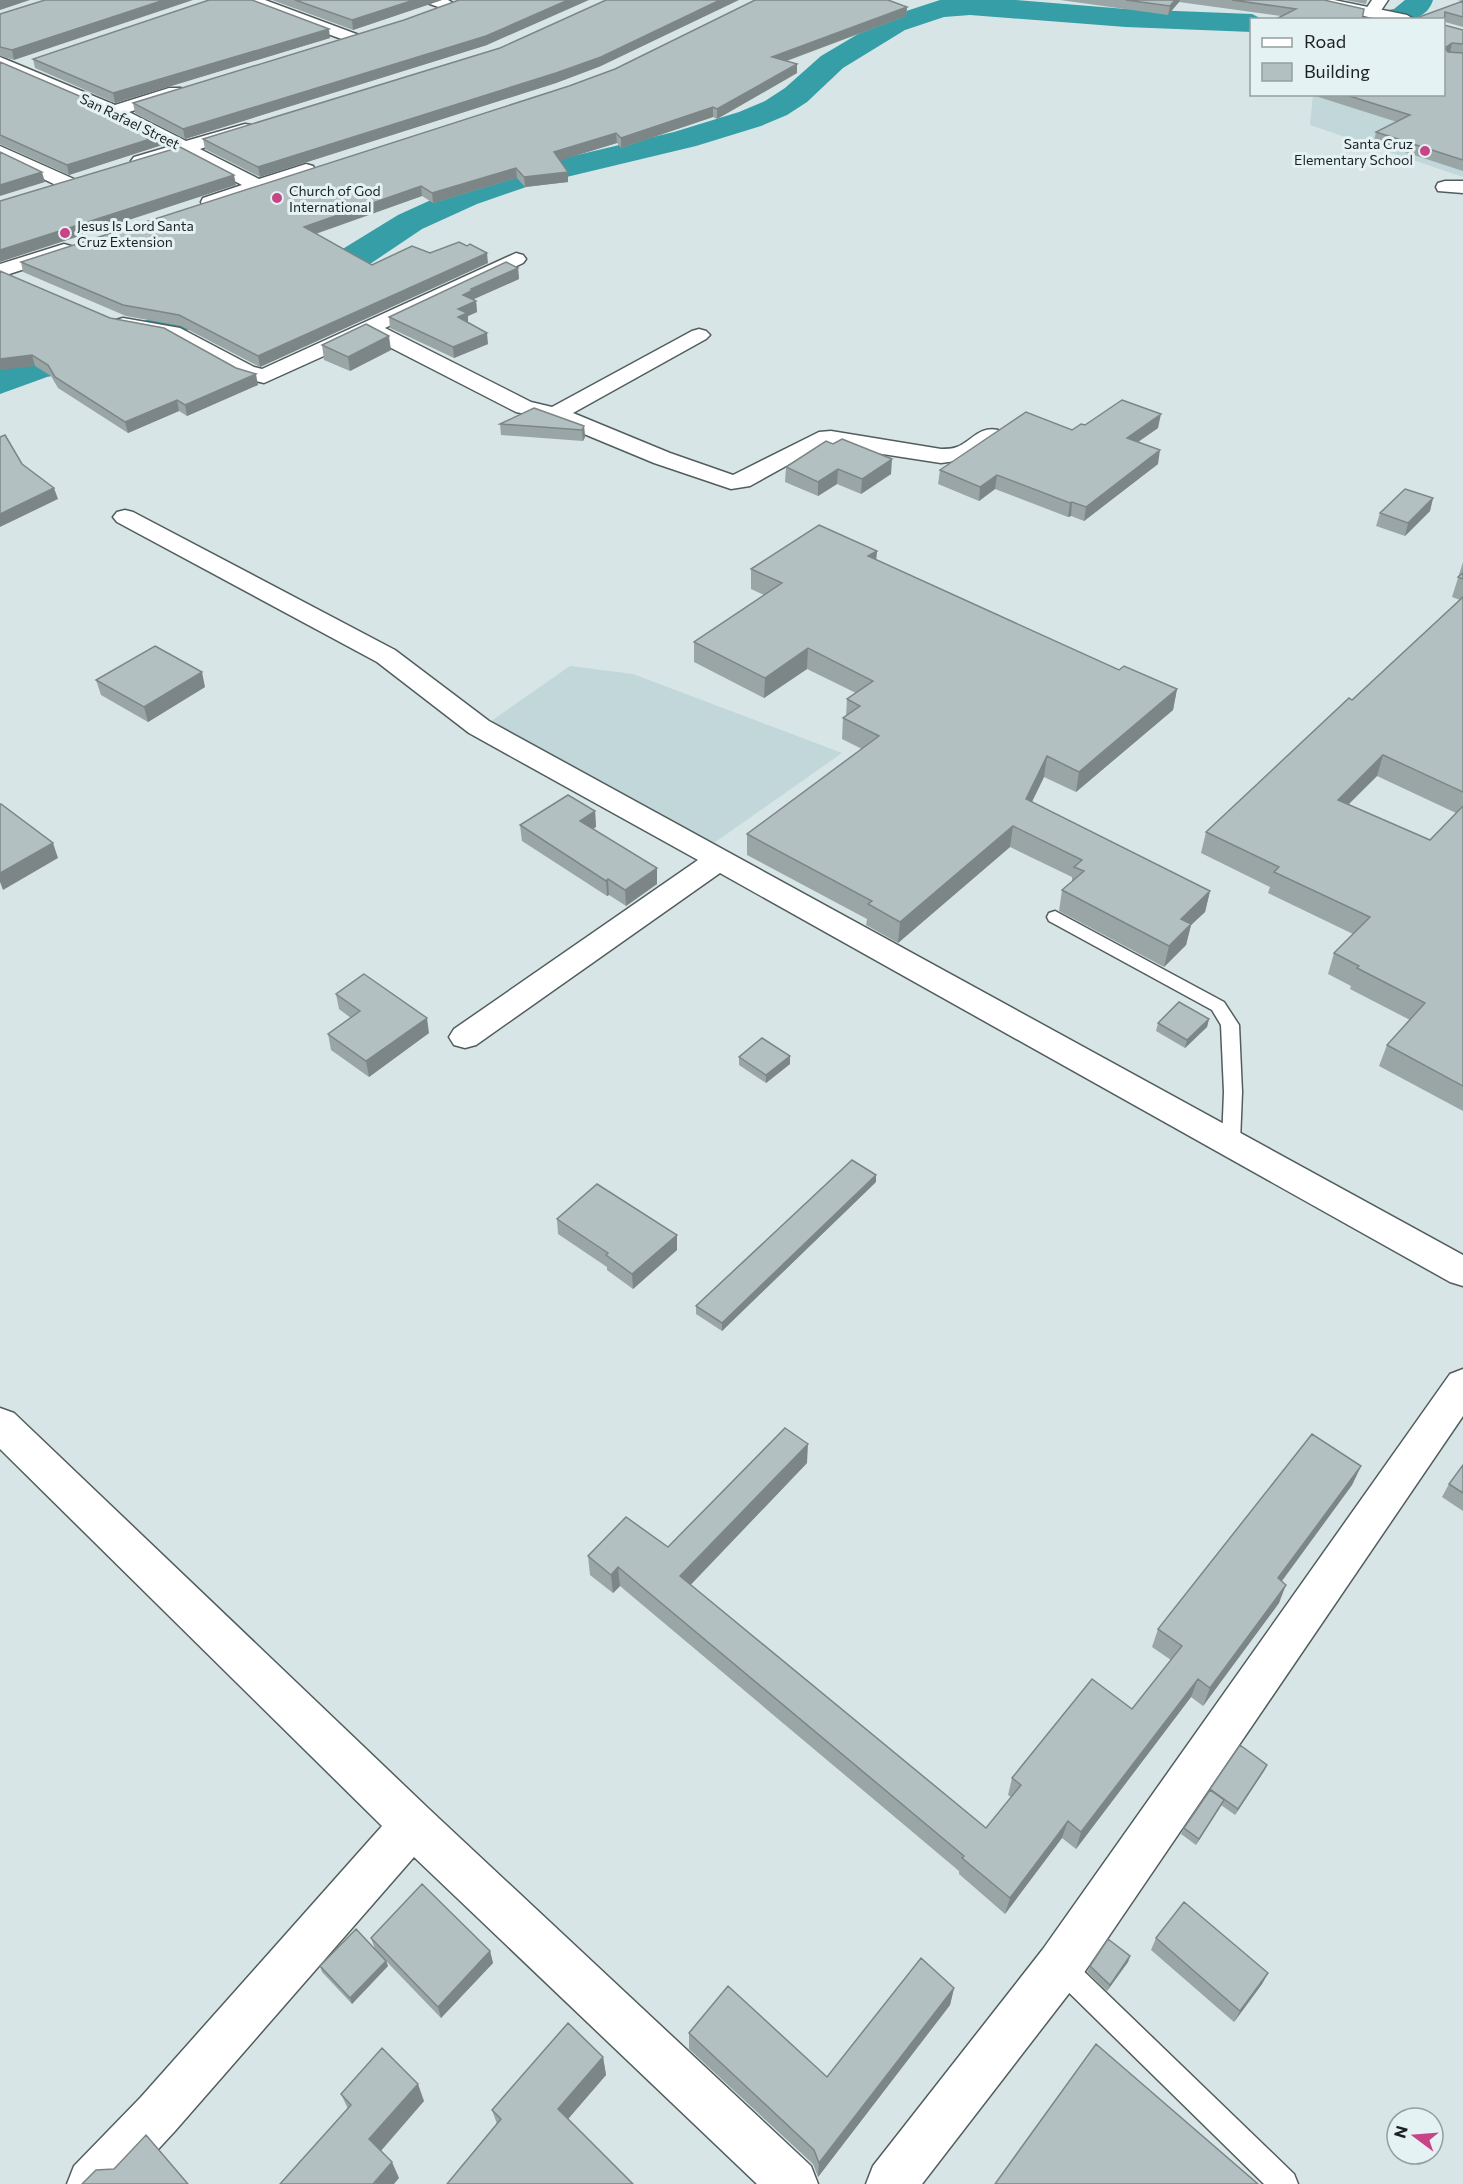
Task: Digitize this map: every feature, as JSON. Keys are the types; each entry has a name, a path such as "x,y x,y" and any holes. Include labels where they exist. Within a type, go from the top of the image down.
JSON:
{"street":[{"path":"250,0 359,37 330,45"},
{"path":"1311,0 1378,9 1402,18"},
{"path":"431,7 457,3"},
{"path":"7,65 36,60"},
{"name":"San Rafael Street","path":"7,65 114,111 258,186"},
{"path":"114,111 194,86"},
{"path":"120,167 262,123"},
{"path":"0,151 67,183"},
{"path":"192,208 325,165"},
{"path":"45,190 88,177"},
{"path":"0,271 81,244"},
{"path":"101,316 120,323 173,332 258,376 270,374 516,259"},
{"path":"0,271 21,281"},
{"path":"369,328 524,407 555,414 662,458 731,482 742,482 819,439 831,438 941,456 962,454 990,435"},
{"path":"555,414 699,335"},
{"path":"125,517 386,656 479,727 1463,1272"},
{"path":"465,1037 718,860"},
{"path":"891,2184 1060,1966 1463,1385"},
{"path":"0,1424 413,1825 793,2184"},
{"path":"92,2184 159,2114 413,1825"}],"lane":[{"path":"1055,917 1218,1006 1230,1025 1233,1092 1231,1142"},
{"path":"1060,1966 1284,2184"}],"shaded area":[{"name":"Santa Cruz Elementary School","path":"1445,94 1463,99 1463,177 1310,125 1313,96"},
{"path":"570,666 633,674 842,753 711,845 487,724"}],"building":[{"path":"45,0 164,0 12,50 0,47 0,14"},
{"path":"209,0 252,0 329,29 113,93 33,59"},
{"path":"295,0 414,0 352,20"},
{"path":"459,0 568,0 486,36 183,129 133,103 404,20"},
{"path":"606,0 720,0 601,57 258,167 203,139 500,48"},
{"path":"755,0 888,0 907,7 772,57 797,64 717,109 713,107 621,138 616,133 554,152 568,172 524,177 516,168 432,193 421,186 304,227 372,265 412,246 430,253 459,242 467,246 470,244 487,253 258,356 179,315 123,305 21,262 569,86 615,69"},
{"path":"1126,0 1175,0 1170,6"},
{"path":"1232,0 1324,0 1364,9 1362,18 1278,18 1296,9"},
{"path":"1463,1 1463,17 1445,12 1445,18 1416,18"},
{"path":"1445,25 1463,30 1463,44 1452,43 1445,48"},
{"path":"1445,48 1448,52 1463,53 1463,160 1376,132 1410,115 1349,96 1445,96"},
{"path":"0,62 105,107 160,136 67,165 0,135"},
{"path":"180,147 234,175 0,250 0,201"},
{"path":"0,152 42,172 0,185"},
{"path":"506,262 518,268 471,289 473,290 463,295 476,301 458,309 467,313 458,317 487,333 453,347 389,317"},
{"path":"0,271 110,318 164,328 236,368 256,374 185,405 177,400 125,422 55,377 48,365 32,355 0,359"},
{"path":"366,324 389,336 348,357 322,345"},
{"path":"1122,400 1161,414 1127,438 1160,450 1086,507 997,475 980,487 940,470 1026,412 1072,430 1081,424 1085,425"},
{"path":"534,408 584,426 582,430 500,424"},
{"path":"5,435 22,464 54,488 0,514 0,437"},
{"path":"842,439 892,459 862,479 838,469 818,482 786,467 826,441 833,444"},
{"path":"1405,489 1433,498 1408,523 1380,513"},
{"path":"819,525 877,551 868,556 1119,670 1124,666 1177,689 1079,772 1047,756 1026,799 1210,891 1181,919 1191,924 1169,946 1062,890 1084,871 1074,867 1082,860 1013,826 900,922 868,904 872,901 747,834 879,736 843,718 860,706 847,699 873,681 808,648 765,678 694,642 782,583 751,569"},
{"path":"1463,597 1463,792 1383,755 1338,800 1430,840 1463,806 1463,1086 1387,1045 1425,1003 1357,968 1359,966 1334,953 1370,917 1274,872 1279,867 1206,832 1349,698 1352,700"},
{"path":"155,646 202,672 144,707 96,680"},
{"path":"568,795 595,811 580,821 657,868 625,890 608,879 606,881 520,825"},
{"path":"0,804 53,843 0,873"},
{"path":"364,974 427,1018 366,1061 328,1034 360,1011 336,994"},
{"path":"1179,1002 1209,1019 1187,1040 1158,1023"},
{"path":"762,1038 790,1056 766,1075 739,1057"},
{"path":"852,1160 876,1175 722,1323 696,1306"},
{"path":"597,1184 677,1235 632,1274 606,1255 608,1253 557,1219"},
{"path":"785,1428 808,1444 680,1576 986,1828 1021,1785 1012,1778 1092,1679 1132,1709 1182,1646 1158,1629 1312,1434 1361,1466 1278,1578 1286,1585 1210,1688 1198,1679 1081,1832 1068,1821 1010,1898 962,1858 964,1856 618,1567 611,1575 588,1556 626,1517 668,1547"},
{"path":"1463,1465 1463,1493 1449,1484"},
{"path":"1240,1745 1267,1765 1238,1809 1210,1789"},
{"path":"1210,1790 1224,1800 1199,1839 1184,1828"},
{"path":"422,1884 490,1951 438,2007 371,1938"},
{"path":"1184,1902 1268,1973 1240,2011 1156,1938"},
{"path":"356,1929 386,1961 350,1998 320,1966"},
{"path":"1108,1939 1130,1956 1110,1985 1090,1966"},
{"path":"921,1958 954,1988 819,2163 814,2150 689,2033 728,1986 827,2077"},
{"path":"568,2023 603,2057 558,2109 633,2184 447,2184 501,2119 492,2110"},
{"path":"1096,2044 1258,2184 995,2184"},
{"path":"382,2048 418,2084 369,2139 392,2162 373,2184 280,2184 351,2105 341,2094"},
{"path":"146,2135 188,2184 82,2184 96,2170 114,2169"}],"waterway":[{"path":"1389,18 1402,16 1417,6 1419,0"},
{"path":"0,382 37,367 93,357 169,324 282,288 354,258 410,222 465,197 518,179 684,139 750,119 776,108 796,95 832,62 895,24 940,9 970,6 1126,18 1250,23"}],"place":[{"name":"Santa Cruz Elementary School","path":"1425,151"},
{"name":"Church of God International","path":"277,198"},
{"name":"Jesus Is Lord Santa Cruz Extension","path":"65,233"}]}
